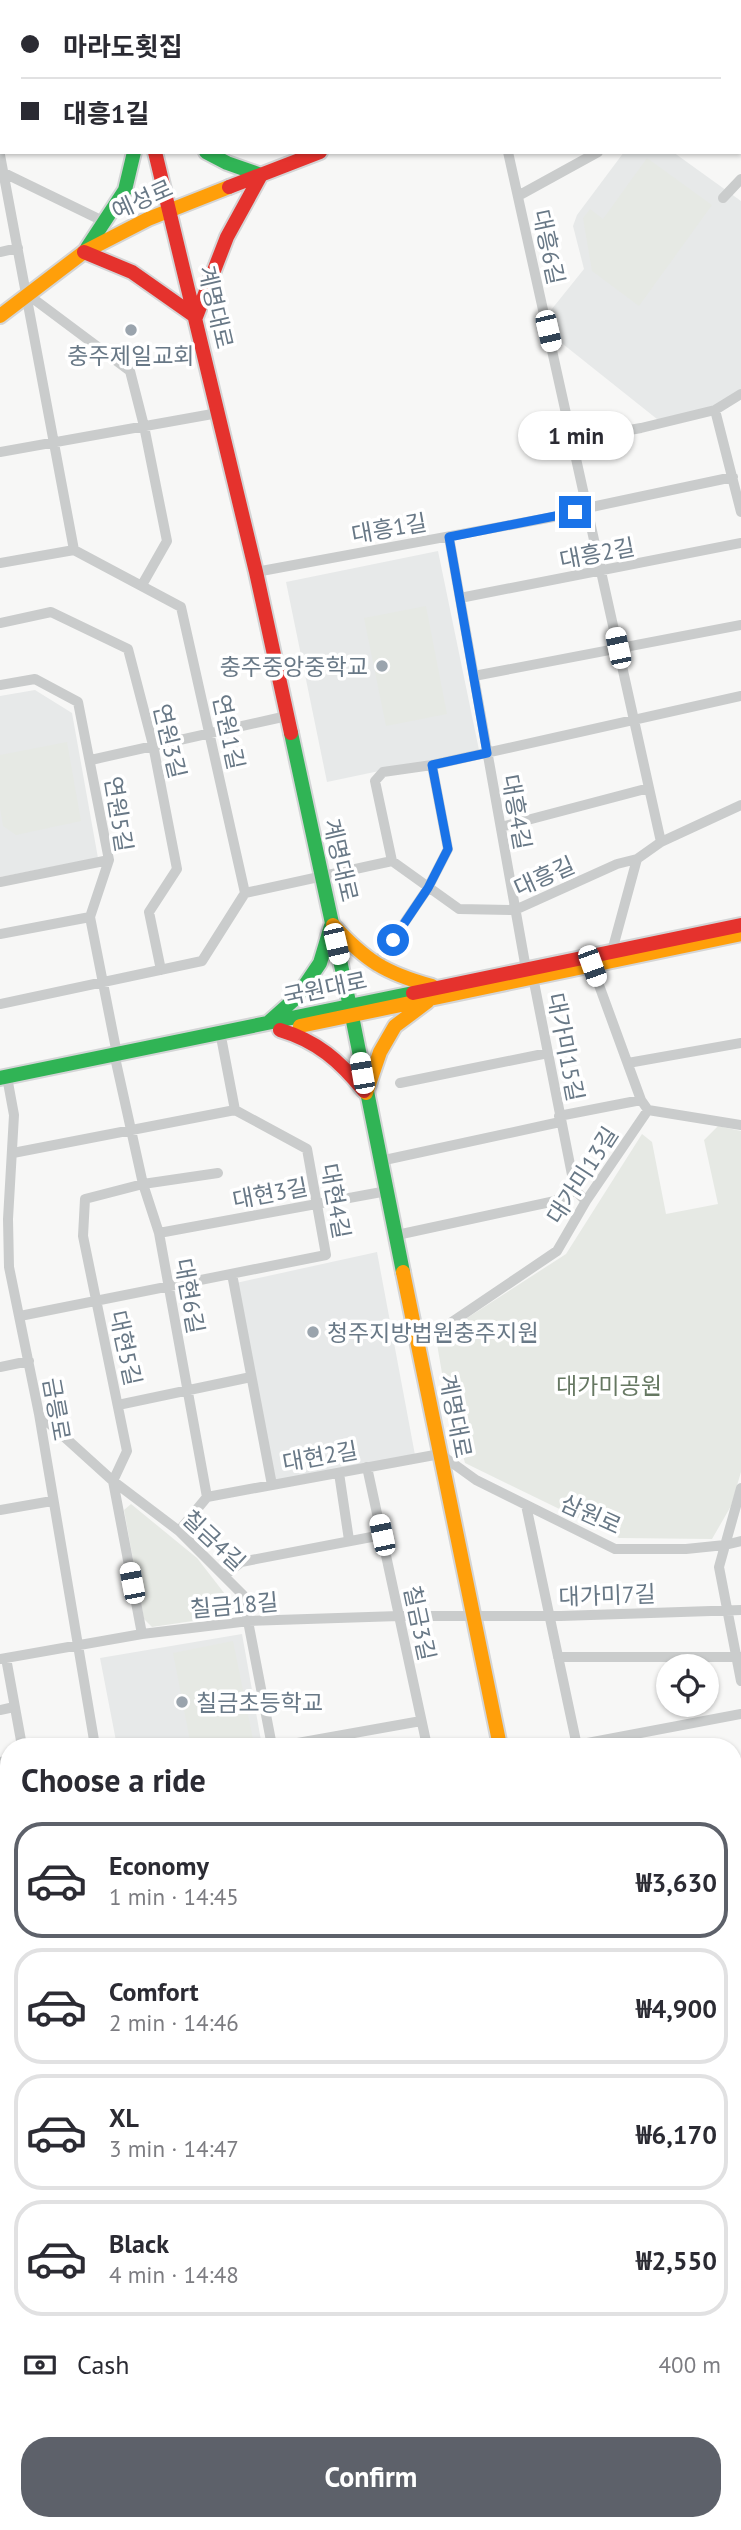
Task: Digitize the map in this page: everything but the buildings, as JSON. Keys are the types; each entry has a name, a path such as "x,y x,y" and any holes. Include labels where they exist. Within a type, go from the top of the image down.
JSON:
{"street":[{"path":"134,154 125,190 84,252 132,272 196,317 227,237 261,175 211,154"},
{"name":"계명대로","path":"156,154 256,572 351,1011 498,1738"},
{"name":"예성로","path":"0,316 84,252 170,211 315,154"},
{"name":"대흥6길","path":"508,154 661,842"},
{"path":"518,195 594,154"},
{"path":"0,155 4,173 4,201 18,248 74,550 0,563"},
{"path":"4,173 106,222"},
{"path":"723,198 741,179"},
{"path":"0,251 18,248"},
{"path":"27,294 130,371 167,541 142,585"},
{"path":"572,440 641,428 715,410 741,394"},
{"path":"715,410 741,512"},
{"path":"0,452 218,413"},
{"name":"대흥1길","path":"256,572 564,515 733,477"},
{"name":"대흥4길","path":"449,537 515,911 530,973"},
{"name":"대흥2길","path":"460,598 741,543"},
{"name":"연원1길","path":"74,550 181,607 244,893"},
{"name":"연원3길","path":"0,623 51,612 128,649 153,745 177,869 149,912 161,970"},
{"path":"474,676 741,625"},
{"name":"연원5길","path":"0,685 35,679 78,702 109,860 90,917 116,1058"},
{"path":"0,1004 202,961 244,893 392,861 375,780 383,772 432,765 741,696"},
{"path":"91,760 287,716"},
{"path":"375,966 428,888 448,849 432,765"},
{"path":"501,827 649,788"},
{"name":"대흥길","path":"392,861 459,909 515,911 617,864 637,859 661,842 741,805"},
{"path":"612,951 637,859"},
{"path":"0,882 109,860"},
{"path":"0,934 90,917"},
{"path":"332,924 375,966 434,993 395,1026 380,1052 366,1094 339,1060 305,1036 274,1027 320,963 332,924"},
{"name":"국원대로","path":"4,1081 351,1011 530,973 612,951 741,925"},
{"name":"국원대로","path":"530,973 592,966 741,934"},
{"path":"592,966 641,1100 648,1110 741,1125"},
{"name":"대가미15길","path":"530,973 575,1190"},
{"name":"국원대로","path":"116,1058 222,1042 274,1027"},
{"path":"13,1153 235,1110 222,1042"},
{"path":"628,1063 741,1043"},
{"path":"400,1083 548,1053"},
{"name":"대현6길","path":"116,1058 143,1184 159,1233 206,1497"},
{"name":"금릉로","path":"4,1081 14,1115 8,1219 9,1266 39,1414 94,1738"},
{"path":"380,1161 641,1100"},
{"name":"대현4길","path":"20,1316 326,1255 307,1149 235,1110"},
{"name":"대가미13길","path":"418,1345 557,1251 586,1201 648,1110"},
{"name":"대현5길","path":"113,1481 127,1451 83,1236 85,1199 143,1184 218,1173"},
{"path":"397,1236 555,1201 575,1190 586,1201"},
{"name":"대현3길","path":"159,1233 387,1191"},
{"path":"232,1274 272,1485"},
{"path":"0,1367 29,1361"},
{"path":"118,1405 251,1377"},
{"name":"칠금4길","path":"39,1414 113,1481 180,1531 243,1595 271,1738"},
{"name":"대현2길","path":"206,1497 440,1454"},
{"name":"삼원로","path":"440,1454 476,1480 615,1549 686,1549 741,1541"},
{"name":"칠금3길","path":"367,1467 425,1738"},
{"path":"339,1472 349,1540"},
{"path":"113,1481 142,1634"},
{"path":"741,1488 719,1567 739,1657 741,1681"},
{"path":"180,1531 206,1497"},
{"path":"0,1510 52,1501"},
{"path":"526,1505 575,1738"},
{"path":"225,1575 241,1563 382,1535"},
{"name":"대가미7길","path":"473,1617 741,1610"},
{"name":"칠금18길","path":"3,1659 142,1634 249,1621 399,1616 473,1617"},
{"path":"558,1657 739,1657"},
{"path":"3,1659 20,1738"},
{"path":"0,1710 14,1707"},
{"path":"618,1738 741,1714"},
{"path":"326,1738 421,1721"}],"shaded area":[{"path":"623,154 676,154 741,201 741,394 715,410 662,423 539,325 584,269 573,226 577,215"},
{"name":"충주중앙중학교","path":"438,551 479,750 327,782 286,582"},
{"path":"35,690 72,713 98,858 0,877 0,696"},
{"path":"377,1252 415,1455 274,1482 236,1283"},
{"name":"칠금초등학교","path":"242,1634 261,1738 115,1738 100,1658"}],"green space":[{"path":"647,158 712,205 639,306 592,271 583,218 590,209 603,219"},
{"path":"426,606 447,714 386,726 364,618"},
{"path":"67,742 81,821 16,835 3,826 0,808 0,755"},
{"name":"대가미공원","path":"718,1126 741,1131 741,1472 731,1506 712,1539 619,1538 465,1463 444,1385 436,1338 566,1254 642,1134 652,1142 666,1214 718,1204 704,1140"},
{"path":"131,1504 197,1558 235,1607 227,1616 152,1627 144,1619 124,1510"},
{"path":"233,1641 253,1738 189,1738 173,1653"}],"traffic: fast":[{"path":"87,248 125,190 134,154"},
{"path":"210,154 261,175"},
{"path":"291,733 352,1016 403,1272"},
{"path":"270,1021 297,997 320,963 331,926"},
{"path":"0,1078 413,993"}],"traffic: slow":[{"path":"0,316 84,252 148,219 229,187"},
{"path":"333,925 377,964 401,976 432,986"},
{"path":"300,1026 741,934"},
{"path":"366,1093 380,1052 395,1026 427,1002"},
{"path":"403,1272 498,1738"}],"traffic: jam":[{"path":"155,154 256,572 291,733"},
{"path":"229,187 315,154"},
{"path":"196,317 227,237 261,175"},
{"path":"84,252 132,272 196,317"},
{"path":"413,993 741,925"},
{"path":"280,1030 327,1053 364,1091"}],"place":[{"name":"충주제일교회","path":"131,330"},
{"name":"충주중앙중학교","path":"382,666"},
{"name":"청주지방법원충주지원","path":"313,1332"},
{"name":"칠금초등학교","path":"182,1702"}],"route":[{"path":"393,940 428,888 448,849 432,765 487,753 449,537 575,512"}]}
